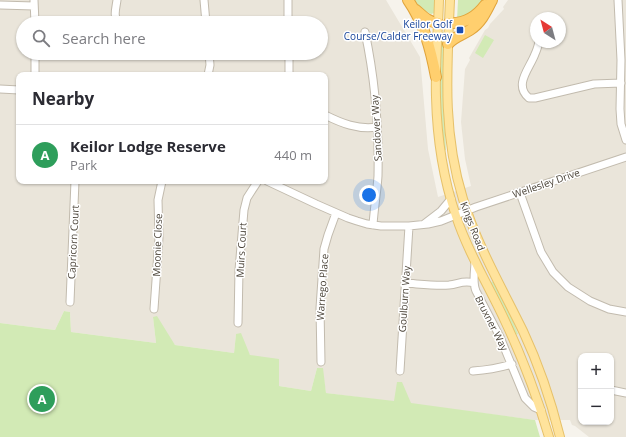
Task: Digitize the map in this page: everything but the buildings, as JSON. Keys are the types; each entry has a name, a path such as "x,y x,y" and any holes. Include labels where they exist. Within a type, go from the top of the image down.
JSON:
{"highway":[{"path":"449,23 458,23 472,18 479,13 488,0"},
{"path":"448,44 454,38 470,30 480,22 492,0"},
{"path":"410,3 426,19 438,23"},
{"path":"410,3 426,38 436,77"}],"main road":[{"name":"Kings Road","path":"439,0 436,111 442,161 451,199 460,229 527,371 549,437"},
{"name":"Kings Road","path":"450,0 447,101 449,136 457,178 474,232 534,356 546,389 560,437"},
{"path":"438,23 449,23"},
{"path":"541,410 552,408"}],"street":[{"path":"115,16 117,0"},
{"path":"204,0 205,16"},
{"path":"288,0 288,16"},
{"path":"618,0 621,60 621,124 626,140"},
{"path":"0,5 34,3 35,16"},
{"name":"Sandover Way","path":"365,32 371,59 377,127 378,177 373,225"},
{"path":"537,48 523,77 523,90 529,98 535,98 594,84 621,83"},
{"path":"35,60 35,72"},
{"path":"209,72 210,60"},
{"path":"289,60 289,72"},
{"path":"0,89 16,90"},
{"path":"328,116 354,126 364,128 377,127"},
{"name":"Wellesley Drive","path":"273,184 357,221 381,226 409,226 435,223 476,207 626,157"},
{"name":"Capricorn Court","path":"70,302 75,184"},
{"name":"Moonie Close","path":"154,309 159,238 158,200 161,184"},
{"name":"Muirs Court","path":"238,323 239,270 244,210 247,198 256,184"},
{"path":"520,192 541,252 553,272 568,287 590,301 609,309 626,312"},
{"path":"422,225 440,211 451,199"},
{"name":"Warrego Place","path":"321,362 320,308 324,249 336,213"},
{"name":"Goulburn Way","path":"400,371 409,226"},
{"name":"Bruxner Way","path":"475,261 474,283 476,291 500,337 525,398 534,407 541,410"},
{"name":"Bruxner Way","path":"405,283 440,285 456,284 465,281 474,283"},
{"name":"Bruxner Way","path":"473,371 491,370 512,364"},
{"path":"614,391 626,393"}],"shaded area":[{"path":"0,0 386,0 420,57 428,149 438,197 471,186 465,159 461,122 465,69 470,60 469,58 485,30 504,9 503,7 508,0 626,0 626,437 589,437 572,425 570,420 535,420 326,393 322,368 317,368 311,391 279,386 250,355 236,334 234,353 175,345 153,317 156,343 71,332 70,312 64,311 55,330 0,323"}],"green space":[{"path":"413,0 435,0 435,13 431,14 425,11"},
{"path":"458,0 485,0 475,11 457,20"},
{"path":"441,32 445,32 444,105 446,150 444,151 439,109"},
{"path":"485,35 494,40 483,58 475,53"},
{"path":"494,281 509,311 518,334 515,335 495,293 491,282"},
{"path":"64,311 70,312 71,332 156,343 153,317 157,316 175,345 234,353 236,334 241,333 250,355 279,359 279,386 311,391 317,368 323,368 326,393 394,401 397,382 402,382 411,403 535,420 540,437 0,437 0,323 55,330"}],"place":[{"name":"Keilor Golf Course/Calder Freeway","path":"460,30"},
{"name":"Keilor Lodge Reserve","path":"42,399"}]}
